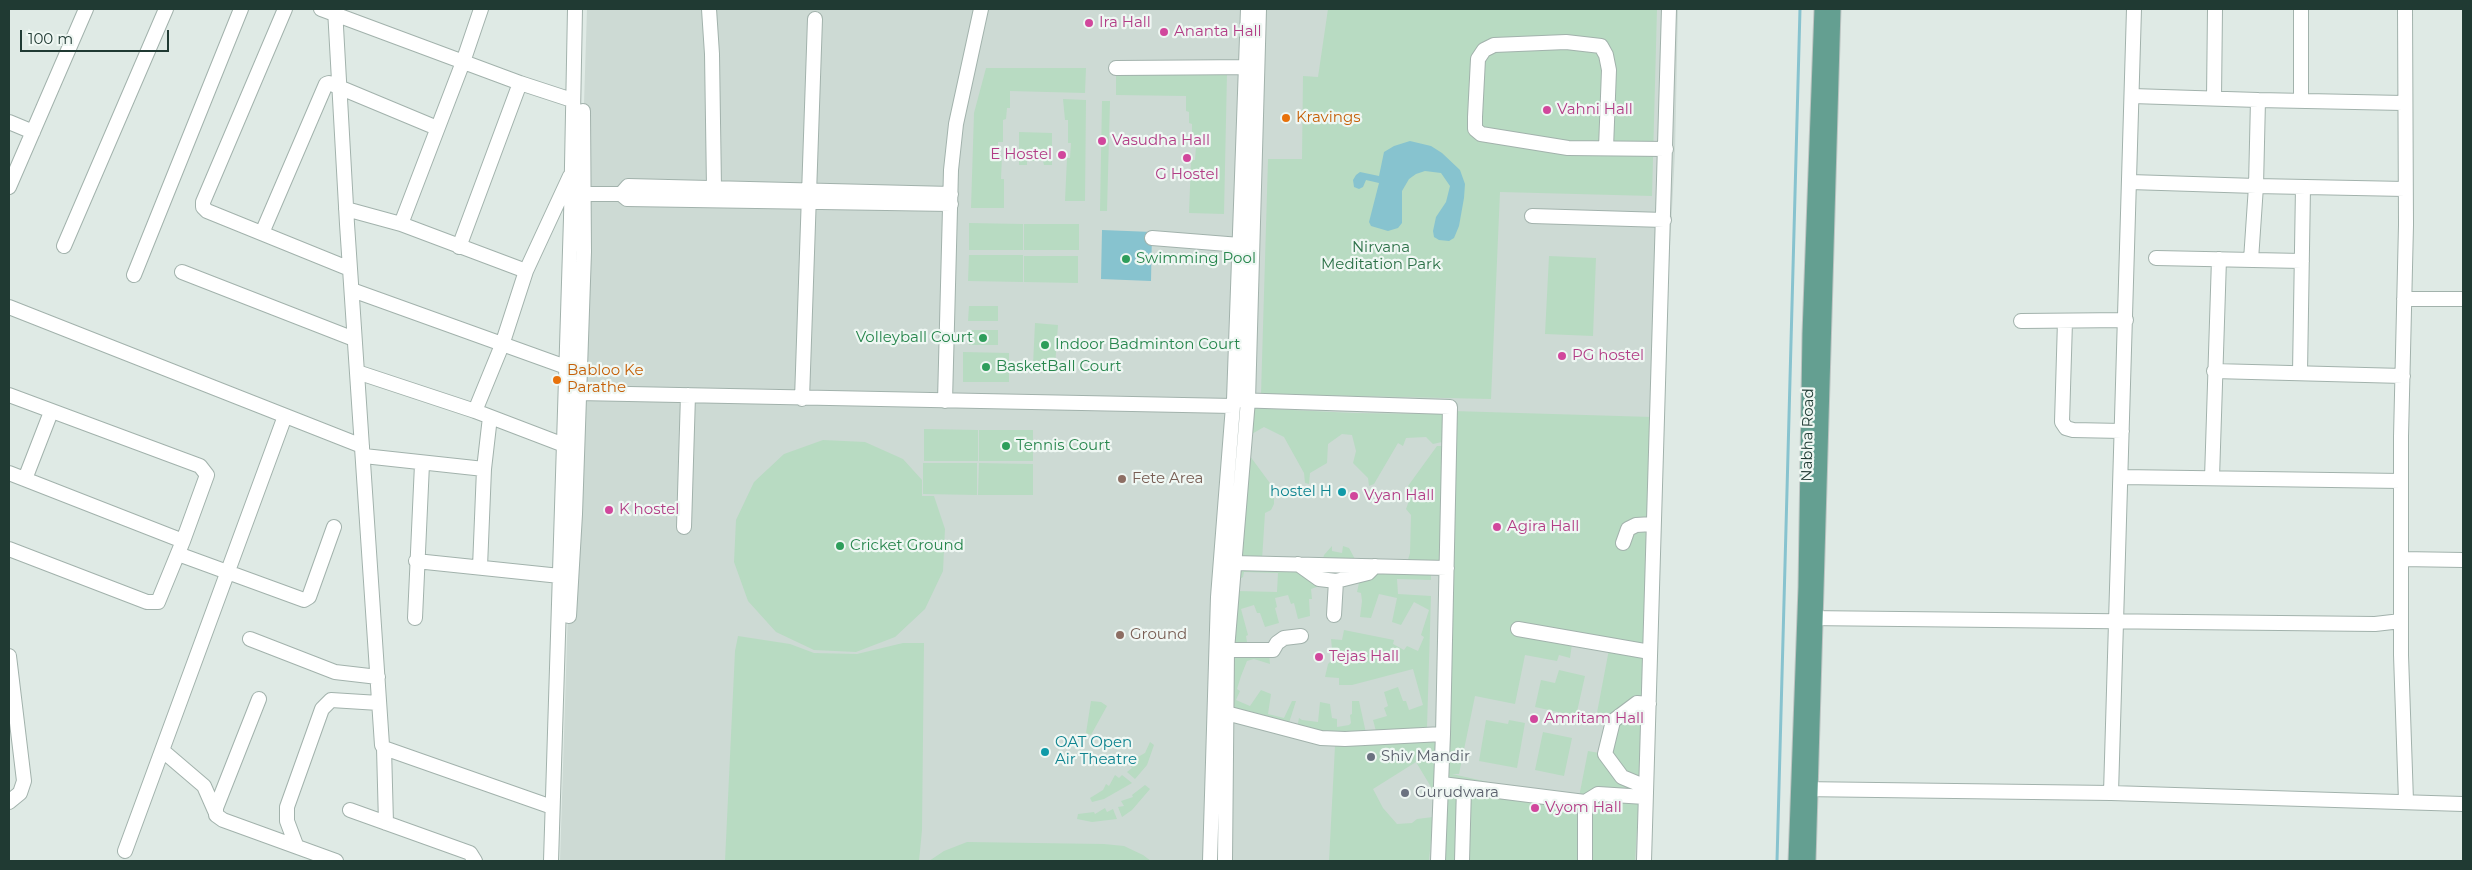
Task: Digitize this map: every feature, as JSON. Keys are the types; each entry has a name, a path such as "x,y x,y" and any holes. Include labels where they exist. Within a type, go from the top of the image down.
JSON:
{"main road":[{"name":"Nabha Road","path":"1810,618 1810,334 1822,9"},
{"name":"Nabha Road","path":"1796,861 1804,789 1833,9"},
{"name":"Nabha Road","path":"1804,789 1808,861"}],"street":[{"path":"9,187 86,9"},
{"path":"64,246 166,9"},
{"path":"134,274 242,9"},
{"path":"285,9 203,204 207,211 350,269"},
{"path":"321,9 335,11 463,62 572,100"},
{"path":"400,224 463,62 481,9"},
{"path":"550,861 564,446 575,9"},
{"path":"709,9 712,54 714,188"},
{"path":"945,401 951,199 956,124 981,9"},
{"path":"1248,9 1252,67"},
{"path":"1210,861 1220,734 1226,713 1253,9"},
{"path":"1226,861 1220,734 1218,597 1239,402 1240,245 1252,67 1259,9"},
{"path":"1644,861 1669,9"},
{"path":"2111,793 2134,9"},
{"path":"2214,98 2215,9"},
{"path":"2301,9 2301,101"},
{"path":"2405,9 2401,621 2406,801"},
{"path":"335,11 341,88 354,340 363,451 381,740 384,748 386,823"},
{"path":"802,399 815,19"},
{"path":"1606,148 1609,70 1606,55 1601,46 1566,42 1494,45 1484,50 1478,59 1475,130 1481,134 1568,148 1666,149"},
{"path":"1116,68 1252,67"},
{"path":"262,233 325,86 329,83 437,128"},
{"path":"459,247 520,83"},
{"path":"2132,96 2404,103"},
{"path":"2251,260 2256,186 2258,100"},
{"path":"569,616 575,514 584,252 583,112"},
{"path":"9,122 33,132"},
{"path":"476,411 502,345 526,271 572,170"},
{"path":"2130,182 2405,189"},
{"path":"621,194 628,186 714,188 808,196"},
{"path":"2300,373 2303,187"},
{"path":"583,194 621,194 627,199 808,196 951,199"},
{"path":"346,209 400,224 526,271"},
{"path":"1532,216 1664,220"},
{"path":"1152,238 1240,245"},
{"path":"2156,258 2302,261"},
{"path":"2212,478 2219,259"},
{"path":"182,272 354,340"},
{"path":"352,290 566,367"},
{"path":"2404,298 2463,299"},
{"path":"9,307 285,416 363,451 422,464 484,469"},
{"path":"2021,321 2126,320"},
{"path":"2066,321 2062,422 2066,428 2072,430 2122,431"},
{"path":"2214,371 2402,376"},
{"path":"357,372 476,411 564,446"},
{"path":"578,393 802,399 1239,402 1450,406 1444,734 1438,861"},
{"path":"9,395 204,469 206,480 160,600 152,603 9,549"},
{"path":"684,527 688,395"},
{"path":"25,479 50,412"},
{"path":"125,851 229,573 285,416"},
{"path":"480,567 484,469 490,417"},
{"path":"414,618 422,464"},
{"path":"9,473 181,548 229,573 302,600 309,597 334,527"},
{"path":"2121,477 2401,481"},
{"path":"1623,543 1628,529 1636,525 1653,524"},
{"path":"2401,559 2463,560"},
{"path":"416,562 560,576"},
{"path":"1233,563 1447,568"},
{"path":"1298,564 1319,579 1336,581 1368,573 1376,566"},
{"path":"1334,615 1336,581"},
{"path":"1810,618 2375,624 2401,621"},
{"path":"1518,628 1650,652"},
{"path":"1227,650 1272,650 1284,638 1301,636"},
{"path":"250,639 334,672 378,676"},
{"path":"9,656 13,736 23,785 20,793 9,802"},
{"path":"215,811 260,699"},
{"path":"296,845 287,821 287,807 322,709 331,700 379,703"},
{"path":"1646,792 1622,777 1605,754 1613,721 1637,703 1649,704"},
{"path":"1226,713 1321,738 1346,739 1444,734"},
{"path":"384,748 552,807"},
{"path":"163,751 204,786 215,811 223,820 336,861"},
{"path":"1442,784 1585,802 1598,794 1646,792"},
{"path":"1462,861 1464,788"},
{"path":"1804,789 2111,793 2463,804"},
{"path":"1584,861 1585,802"},
{"path":"350,810 470,853 475,861"}],"shaded area":[{"path":"587,9 1678,9 1675,152 1663,380 1650,861 560,861"}],"green space":[{"name":"Nirvana Meditation Park","path":"1328,9 1657,9 1652,196 1500,192 1491,399 1261,394 1268,159 1302,159 1303,76 1318,77"},
{"path":"986,68 1086,68 1085,93 1010,91 1010,108 1007,108 1006,119 1003,120 1003,142 998,142 998,155 1002,156 1001,179 1004,179 1004,208 971,208 974,113"},
{"path":"1116,71 1227,73 1224,214 1189,213 1191,160 1195,160 1196,146 1192,145 1192,124 1189,123 1189,112 1186,111 1186,96 1116,95"},
{"path":"1063,99 1086,100 1085,201 1065,201 1067,158 1070,158 1071,143 1068,143 1068,120 1065,120"},
{"path":"1102,101 1110,101 1107,211 1100,211"},
{"path":"1019,132 1052,133 1052,165 1044,165 1043,161 1027,161 1027,165 1019,165"},
{"path":"969,223 1023,224 1023,250 969,250"},
{"path":"1024,224 1079,224 1079,250 1024,250"},
{"path":"969,255 1023,255 1023,282 968,281"},
{"path":"1024,256 1078,256 1078,283 1024,282"},
{"path":"1549,256 1596,258 1593,336 1545,334"},
{"name":"Volleyball Court","path":"969,306 998,306 998,321 968,321"},
{"name":"Indoor Badminton Court","path":"1035,323 1058,325 1055,366 1033,365"},
{"name":"Volleyball Court","path":"969,330 998,330 998,345 969,345"},
{"name":"BasketBall Court","path":"963,352 1009,353 1009,382 963,382"},
{"path":"1251,408 1354,413 1444,414 1442,442 1433,444 1426,437 1406,438 1403,446 1398,443 1374,484 1369,486 1368,478 1353,463 1356,451 1352,435 1342,434 1328,444 1327,463 1310,473 1309,484 1305,483 1304,473 1284,437 1264,427 1250,435"},
{"path":"1453,411 1652,417 1644,713 1635,861 1442,861","holes":["1573,637 1610,644 1596,718 1612,721 1605,754 1588,751 1579,797 1574,801 1452,774 1459,774 1475,696 1515,704 1525,655 1557,661 1559,655 1570,658"]},
{"name":"Tennis Court","path":"924,429 978,430 978,461 924,461"},
{"name":"Tennis Court","path":"979,430 1033,430 1033,461 979,461"},
{"name":"Cricket Ground","path":"823,440 865,442 903,459 922,480 922,496 934,496 945,529 943,571 925,609 895,637 856,652 814,650 776,632 748,601 734,562 736,520 754,482 784,454"},
{"path":"1437,446 1445,446 1443,564 1407,563 1410,553 1411,515 1406,509 1410,498 1408,486"},
{"path":"1247,452 1272,486 1274,492 1274,504 1271,510 1265,513 1262,560 1238,558"},
{"name":"Tennis Court","path":"923,463 977,463 977,495 923,494"},
{"name":"Tennis Court","path":"979,463 1033,464 1033,495 978,495"},
{"path":"1332,546 1332,551 1342,553 1343,546 1349,548 1356,561 1323,559"},
{"path":"1241,568 1292,570 1325,584 1311,589 1312,599 1309,599 1310,616 1298,619 1294,603 1291,604 1288,595 1275,598 1277,607 1275,608 1279,623 1265,627 1260,613 1257,613 1254,605 1241,609 1248,635 1246,636 1247,642 1236,644 1234,641 1238,591 1277,592 1278,573 1244,572 1243,577 1238,580 1236,579"},
{"path":"1377,573 1431,574 1431,580 1397,579 1398,594 1431,596 1427,727 1376,731 1373,720 1387,716 1384,708 1388,706 1384,692 1398,687 1403,701 1406,701 1409,710 1423,705 1413,669 1352,685 1339,685 1339,678 1325,677 1328,664 1333,659 1331,639 1342,640 1344,630 1394,640 1393,644 1404,650 1407,646 1418,651 1424,637 1421,635 1429,610 1414,602 1401,625 1392,622 1397,598 1379,594 1371,618 1360,617 1362,601 1361,593 1357,592 1359,583"},
{"path":"738,636 790,644 814,653 857,654 903,643 924,643 922,830 919,861 725,861 735,651"},
{"path":"1269,654 1270,664 1254,659 1247,661 1237,689 1240,691 1236,700 1250,706 1261,690 1271,694 1268,714 1284,718 1292,701 1296,701 1288,726 1232,710 1233,659 1238,655"},
{"path":"1559,670 1585,676 1576,716 1535,707 1541,680 1555,683"},
{"path":"1091,701 1101,702 1107,706 1091,735 1086,733"},
{"path":"1352,701 1359,701 1366,733 1361,737 1297,728 1299,718 1318,722 1320,702 1330,704 1332,718 1337,719 1337,727 1349,725 1351,723"},
{"path":"1486,720 1508,724 1509,720 1525,723 1517,768 1479,761"},
{"path":"1543,732 1572,738 1564,776 1535,770"},
{"path":"1437,741 1437,797 1416,762 1373,789 1383,808 1397,824 1412,823 1417,819 1433,817 1429,861 1329,861 1335,746"},
{"path":"1150,742 1154,745 1147,765 1135,779 1127,772 1132,768 1129,764 1138,761 1136,758 1145,753"},
{"path":"1115,775 1119,778 1122,775 1132,783 1104,799 1092,802 1090,798 1103,790 1106,784 1109,786"},
{"path":"1145,785 1150,789 1132,810 1122,817 1118,807 1124,806 1121,801 1133,797 1132,795"},
{"path":"1105,808 1107,812 1113,809 1117,819 1092,822 1077,819 1078,814 1094,812 1095,814"},
{"path":"967,842 1124,846 1151,861 929,861 944,851"}],"water":[{"path":"1410,141 1431,146 1442,153 1460,170 1465,184 1464,198 1459,226 1454,238 1449,241 1439,240 1434,237 1433,231 1436,217 1446,202 1450,186 1441,173 1425,171 1409,179 1402,191 1402,223 1398,228 1388,231 1371,226 1369,222 1379,183 1366,180 1363,187 1359,189 1354,187 1353,180 1360,172 1379,176 1384,152 1394,146"},
{"name":"Swimming Pool","path":"1102,230 1152,232 1151,281 1101,279"}],"waterway":[{"path":"1777,861 1800,9"}],"place":[{"name":"Ira Hall","path":"1089,23"},
{"name":"Ananta Hall","path":"1164,32"},
{"name":"Vahni Hall","path":"1547,110"},
{"name":"Kravings","path":"1286,118"},
{"name":"Vasudha Hall","path":"1102,141"},
{"name":"E Hostel","path":"1062,155"},
{"name":"G Hostel","path":"1187,158"},
{"name":"Swimming Pool","path":"1126,259"},
{"name":"Volleyball Court","path":"983,338"},
{"name":"Indoor Badminton Court","path":"1045,345"},
{"name":"PG hostel","path":"1562,356"},
{"name":"BasketBall Court","path":"986,367"},
{"name":"Babloo Ke Parathe","path":"557,380"},
{"name":"Tennis Court","path":"1006,446"},
{"name":"Fete Area","path":"1122,479"},
{"name":"hostel H","path":"1342,492"},
{"name":"Vyan Hall","path":"1354,496"},
{"name":"K hostel","path":"609,510"},
{"name":"Agira Hall","path":"1497,527"},
{"name":"Cricket Ground","path":"840,546"},
{"name":"Ground","path":"1120,635"},
{"name":"Tejas Hall","path":"1319,657"},
{"name":"Amritam Hall","path":"1534,719"},
{"name":"OAT Open Air Theatre","path":"1045,752"},
{"name":"Shiv Mandir","path":"1371,757"},
{"name":"Gurudwara","path":"1405,793"},
{"name":"Vyom Hall","path":"1535,808"}]}
